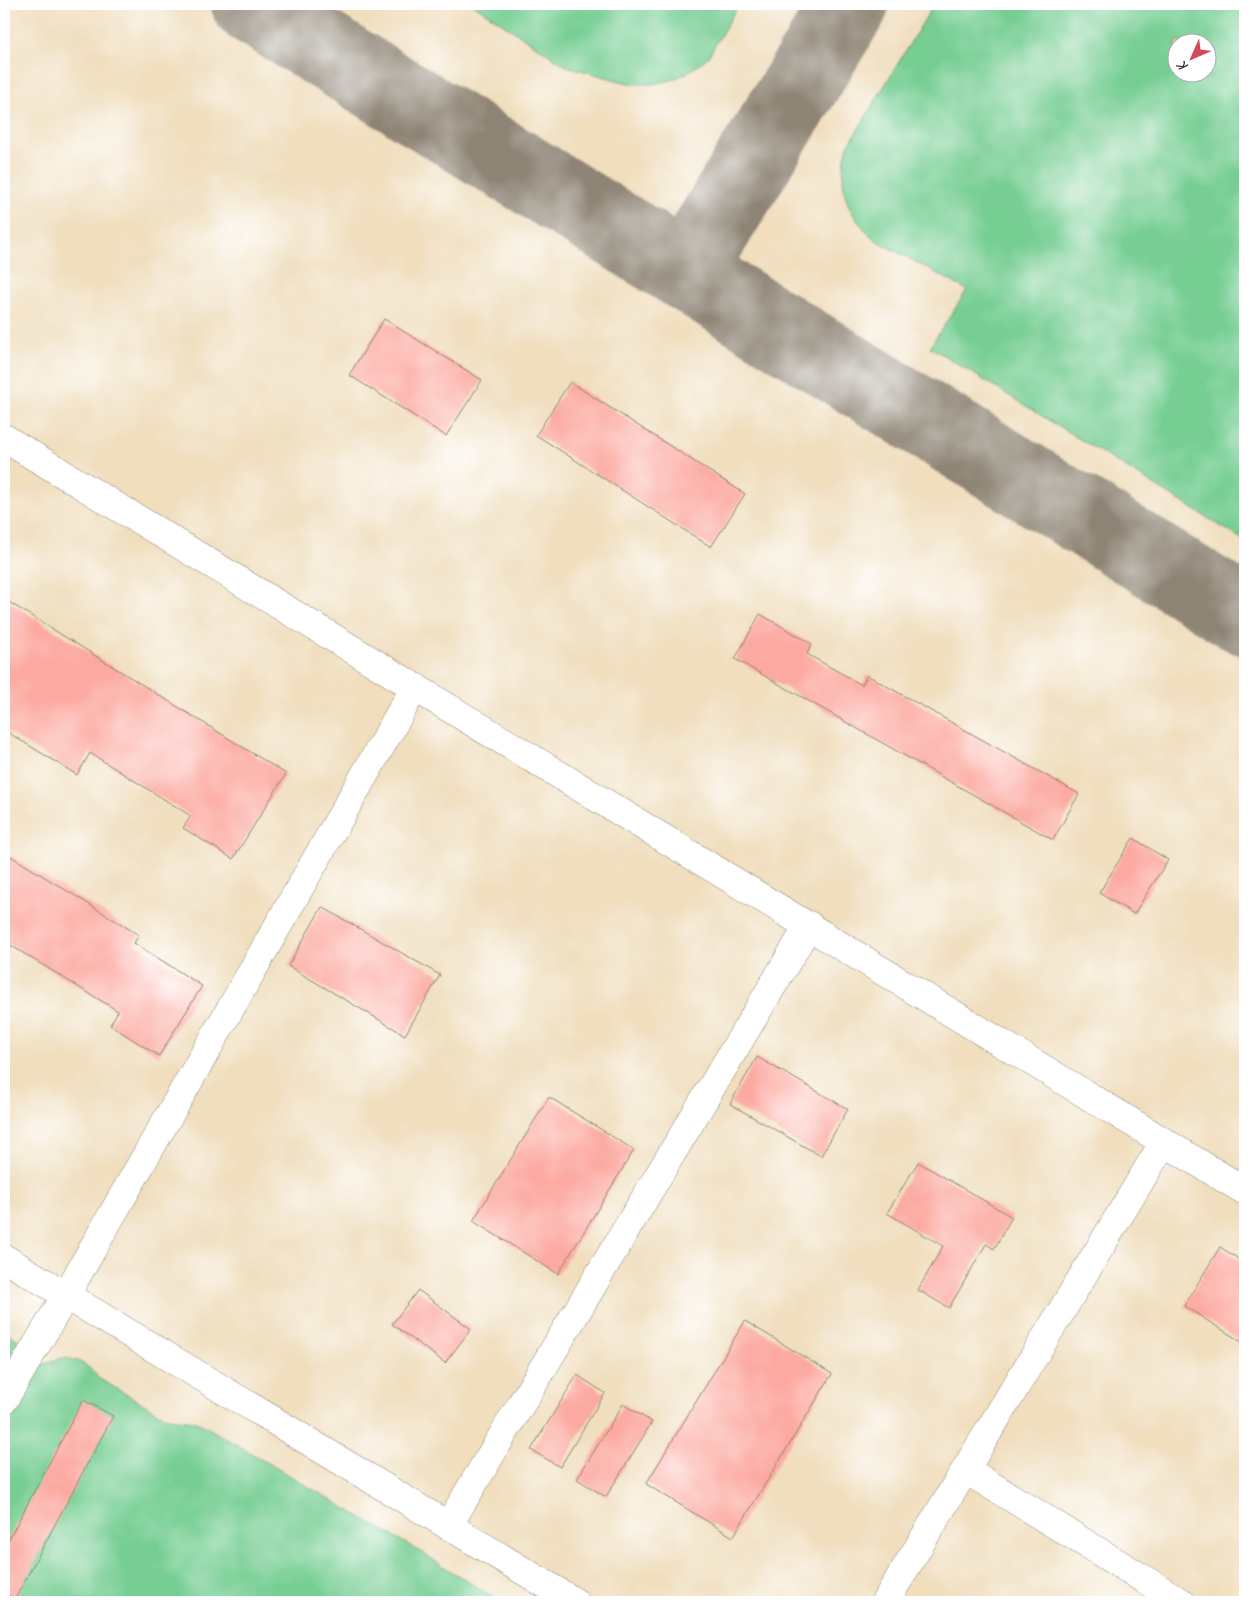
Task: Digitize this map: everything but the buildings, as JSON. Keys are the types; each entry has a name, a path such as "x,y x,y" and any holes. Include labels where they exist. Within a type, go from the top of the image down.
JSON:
{"lane":[{"path":"4,438 1245,1191"},
{"path":"4,1400 415,687"},
{"path":"448,1526 809,925"},
{"path":"886,1602 1164,1142"},
{"path":"4,1258 575,1602"},
{"path":"966,1470 1181,1602"}],"green space":[{"path":"473,4 739,4 708,57 697,66 672,80 653,84 634,84 566,66"},
{"path":"934,4 1245,4 1245,541 930,347 967,290 877,241 866,231 857,220 846,198 843,187 844,160 848,146"},
{"path":"4,1331 23,1343 4,1375"},
{"path":"64,1358 83,1364 98,1378 168,1418 196,1421 419,1551 501,1602 4,1602 4,1426 36,1370 56,1359"}],"taxiway":[{"path":"250,4 1245,616"},
{"path":"686,272 850,4"}]}
